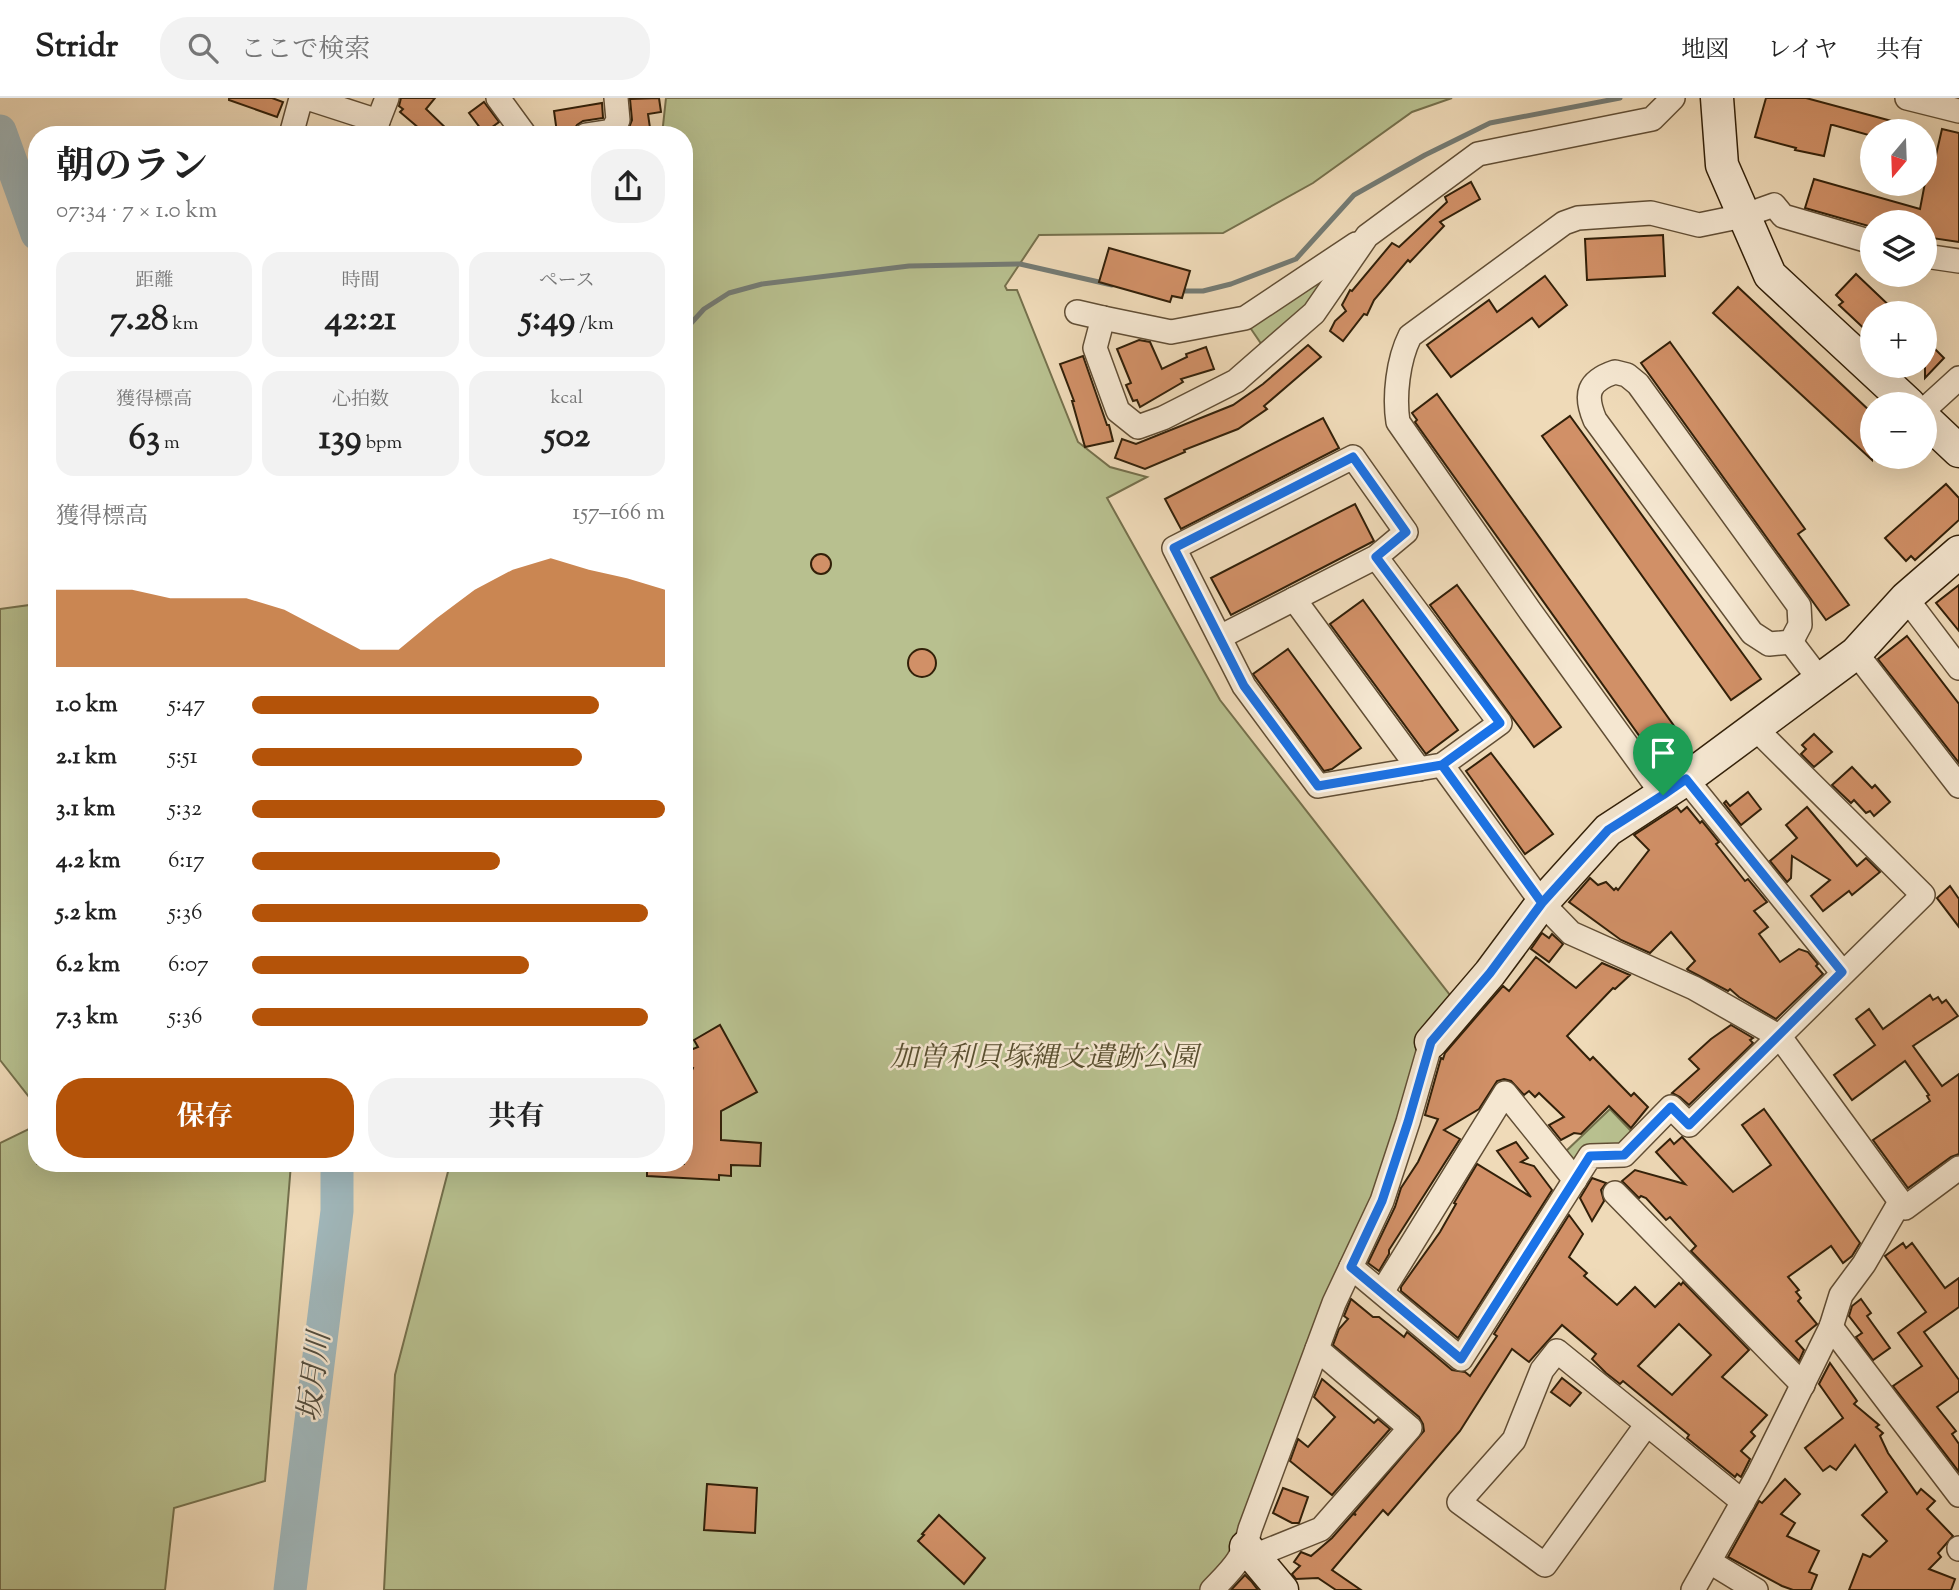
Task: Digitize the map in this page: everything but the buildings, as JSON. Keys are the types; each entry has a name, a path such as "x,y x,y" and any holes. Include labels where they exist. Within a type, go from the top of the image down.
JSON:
{"street":[{"path":"377,126 387,98"},
{"path":"498,98 518,126"},
{"path":"615,126 618,120 616,98"},
{"path":"1077,312 1171,332 1245,318 1367,236 1478,154 1651,119 1673,98"},
{"path":"1717,98 1722,165 1770,275 1896,392"},
{"path":"1907,98 1959,111"},
{"path":"293,126 300,102 310,99 371,126"},
{"path":"1842,972 1675,787 1530,611 1398,422 1396,408 1403,349 1410,336 1564,223 1578,218 1651,213 1699,225 1743,216 1774,205 1783,216 1860,238"},
{"path":"1103,318 1096,348 1118,411 1138,428 1236,381 1314,313 1367,236"},
{"path":"1937,258 1959,261"},
{"path":"1615,372 1627,375 1638,384 1671,428 1799,606 1800,625 1791,642 1769,644 1752,633 1595,420 1588,403 1591,387 1600,377 1615,372"},
{"path":"1937,398 1959,378"},
{"path":"1937,430 1959,451"},
{"path":"1220,637 1376,557 1406,532 1353,457 1174,548 1244,686 1318,786 1442,765 1500,723 1376,557"},
{"path":"1282,1590 1250,1551 1250,1529 1317,1349 1382,1201 1431,1042 1490,973 1542,903 1608,830 1675,787 1856,653 1906,598 1959,552"},
{"path":"1906,598 1956,658"},
{"path":"1294,599 1419,769"},
{"path":"1791,642 1820,680"},
{"path":"1856,653 1959,786"},
{"path":"1351,1267 1461,1359 1590,1156 1624,1155 1671,1107 1689,1125 1923,895 1756,729"},
{"path":"1442,765 1542,903 1572,933 1694,988 1780,1037 1905,1208 1959,1168"},
{"path":"1382,1292 1505,1093 1575,1180"},
{"path":"1615,1193 1803,1385"},
{"path":"1693,1590 1743,1502 1803,1385 1831,1326 1841,1295 1864,1264 1900,1202"},
{"path":"1831,1326 1959,1494"},
{"path":"1212,1590 1250,1551 1321,1530 1410,1428 1317,1349"},
{"path":"1647,1424 1545,1565 1459,1502 1514,1440 1542,1370 1557,1352 1647,1424 1743,1502"},
{"path":"1710,1562 1756,1590"}],"green space":[{"name":"加曽利貝塚縄文遺跡公園","path":"666,98 1452,98 1412,112 1313,183 1223,233 1039,235 1005,286 1007,290 1017,290 1078,442 1110,467 1147,477 1107,498 1220,700 1453,999 1404,1117 1238,1552 1203,1590 384,1590 395,1375 448,1172 693,1172 693,126 663,126"},
{"path":"1333,275 1304,311 1262,345 1249,326 1282,297"},
{"path":"28,605 28,1096 0,1060 0,609"},
{"path":"1610,1109 1633,1133 1614,1150 1577,1160 1570,1160 1563,1154"},
{"path":"28,1129 28,1172 290,1172 265,1481 174,1508 165,1590 0,1590 0,1143"}],"waterway":[{"path":"1177,291 1203,291 1231,284 1296,259 1354,195 1425,155 1490,123 1620,98"},
{"name":"坂月川","path":"0,131 28,209"},
{"path":"693,321 704,309 729,293 762,284 909,266 1020,264 1112,285"},
{"name":"坂月川","path":"290,1590 337,1211 337,1172"}],"route":[{"path":"1663,795 1608,830 1542,903 1442,765 1318,786 1244,686 1174,548 1353,457 1406,532 1376,557 1500,723 1442,765 1492,834 1542,903 1490,973 1431,1042 1382,1201 1351,1267 1461,1359 1590,1156 1624,1155 1671,1107 1689,1125 1780,1037 1842,972 1686,779 1663,795"}]}
